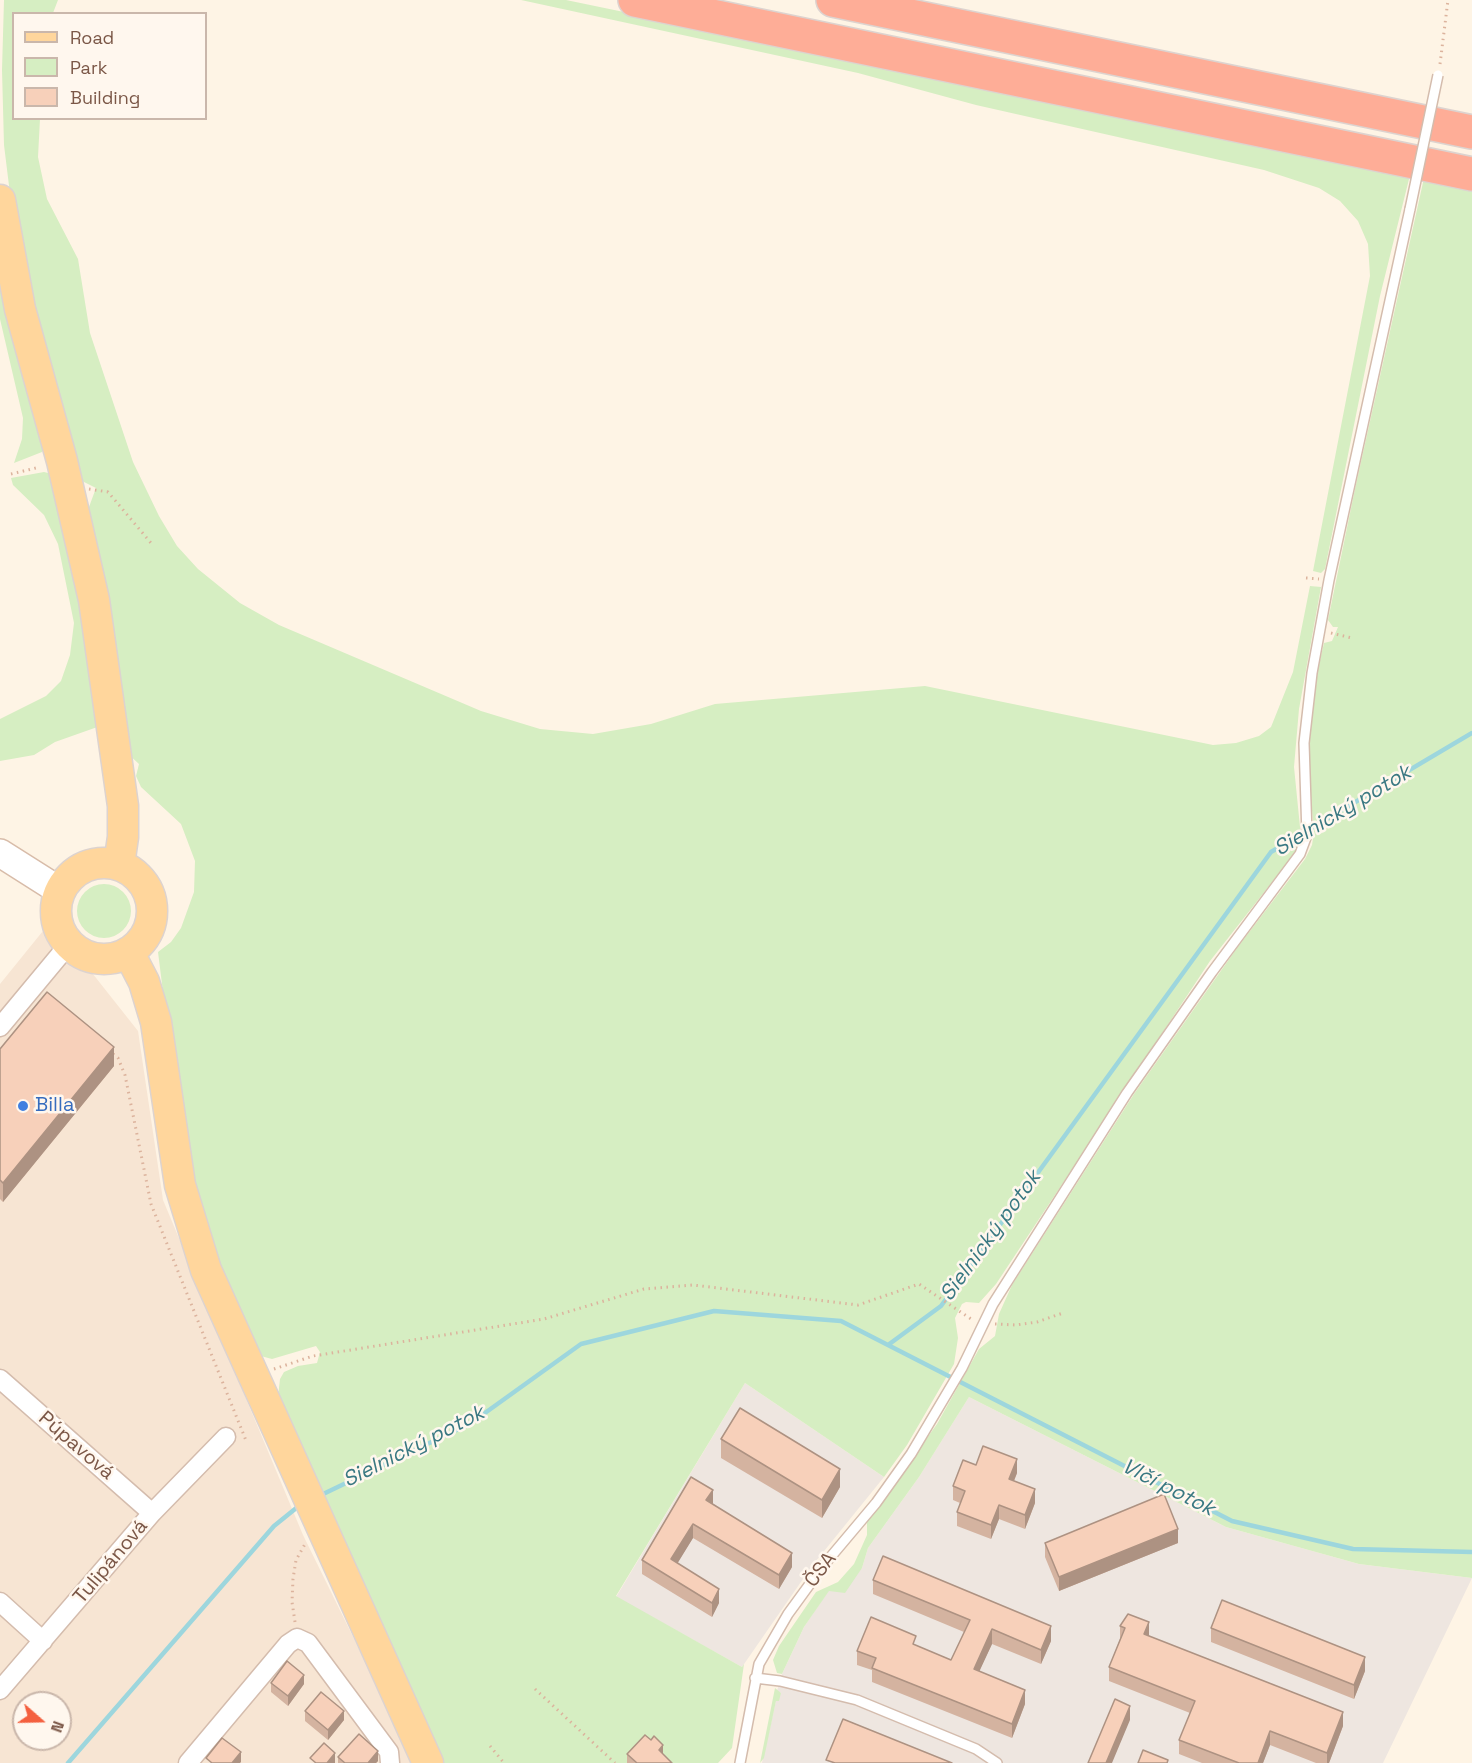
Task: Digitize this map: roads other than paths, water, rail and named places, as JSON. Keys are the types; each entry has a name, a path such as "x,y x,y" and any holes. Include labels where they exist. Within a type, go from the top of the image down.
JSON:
{"highway":[{"path":"635,0 1472,174"},
{"path":"833,0 1472,132"}],"main road":[{"path":"0,200 20,309 70,492 94,600 116,742 123,806 123,837 119,865"},
{"path":"105,863 119,865 142,880 153,905 148,933 129,953 112,959 93,959 69,944 57,919 60,891 68,879 85,867 105,863"},
{"path":"129,953 144,982 156,1022 171,1142 189,1220 211,1281 303,1490 428,1763"}],"street":[{"path":"0,853 60,891"},
{"path":"0,1027 69,944"},
{"name":"Púpavová","path":"0,1379 152,1513"},
{"name":"Tulipánová","path":"0,1690 152,1513 226,1437"},
{"path":"0,1602 43,1641"},
{"path":"188,1763 288,1644 297,1638 308,1643 376,1734 389,1752 390,1763"}],"lane":[{"name":"ČSA","path":"740,1763 759,1664 788,1614 823,1566 876,1503 947,1396 982,1324 1127,1093 1212,972 1300,854 1307,835 1304,743 1320,631 1438,75"},
{"path":"755,1678 790,1683 857,1700 976,1749 997,1763"}],"waterway":[{"name":"Sielnický potok","path":"888,1345 941,1306 1271,852 1472,733"},
{"name":"Vlčí potok","path":"319,1496 471,1423 581,1344 714,1311 841,1321 1232,1521 1353,1549 1472,1552"},
{"name":"Sielnický potok","path":"68,1763 274,1526 300,1505"}],"place":[{"name":"Billa","path":"23,1106"}]}
